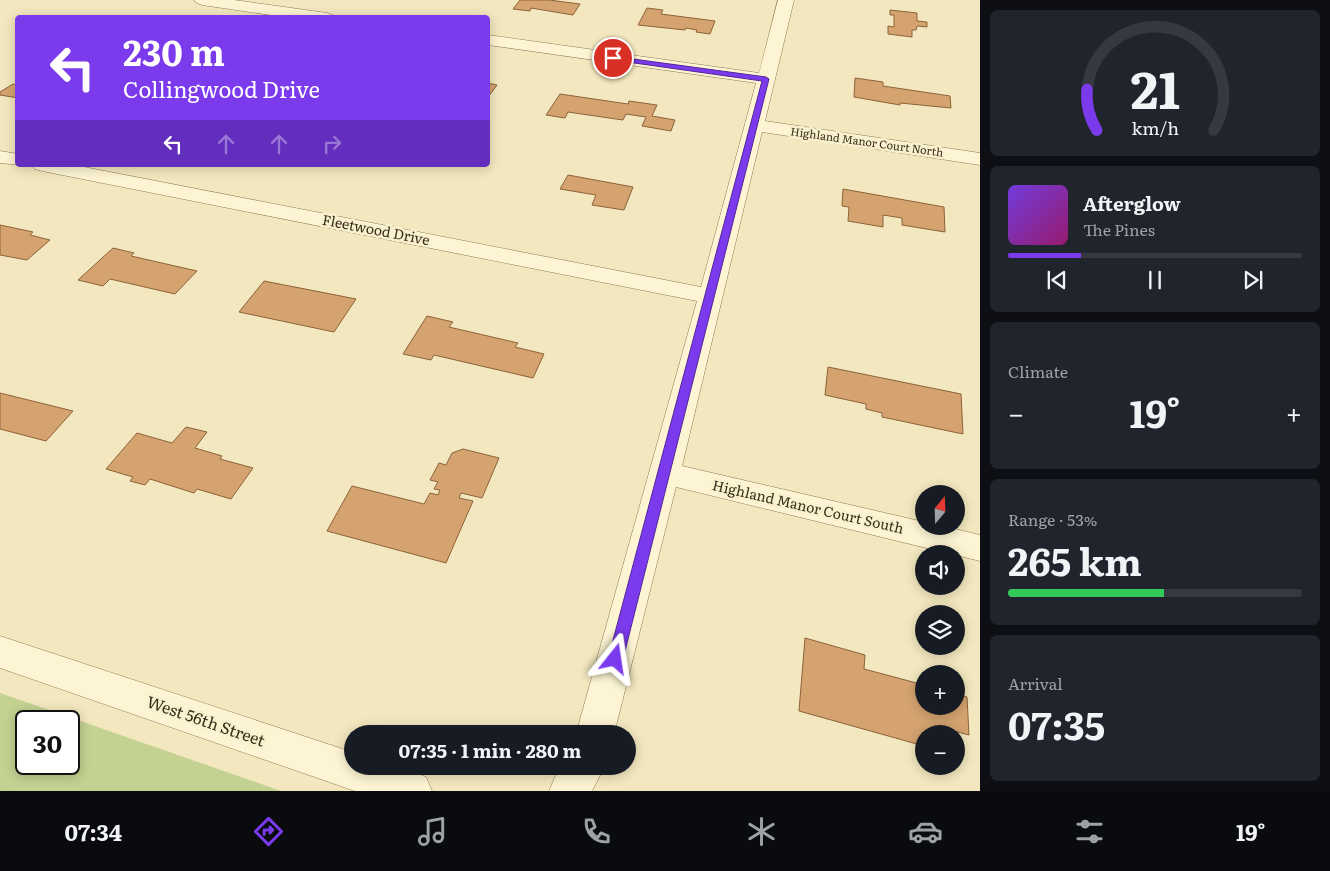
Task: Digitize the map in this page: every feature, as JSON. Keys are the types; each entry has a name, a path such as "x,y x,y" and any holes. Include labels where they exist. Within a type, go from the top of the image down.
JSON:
{"street":[{"path":"202,0 306,15"},
{"path":"597,725 665,473 786,0"},
{"path":"490,40 766,79"},
{"name":"Highland Manor Court North","path":"754,125 980,158"},
{"path":"0,157 15,160"},
{"name":"Fleetwood Drive","path":"52,167 709,296"},
{"name":"Highland Manor Court South","path":"665,473 980,548"},
{"name":"West 56th Street","path":"0,652 412,791"},
{"path":"569,791 580,775"}],"green space":[{"path":"0,693 49,710 15,710 15,775 80,775 80,721 281,791 0,791"}],"building":[{"path":"520,0 549,0 580,4 573,15 531,8 530,11 513,9"},
{"path":"647,8 663,10 661,14 715,21 710,34 686,28 685,30 638,25"},
{"path":"890,10 917,13 917,21 927,22 927,27 917,26 916,30 912,30 912,37 888,34 888,26 894,27 894,15 890,15"},
{"path":"855,78 883,82 883,86 950,96 951,108 900,103 900,105 854,97"},
{"path":"490,83 497,85 490,95"},
{"path":"15,84 15,98 0,95 0,92"},
{"path":"560,94 628,104 629,101 657,105 652,116 675,120 671,131 642,126 646,117 626,114 623,120 568,112 565,118 546,115"},
{"path":"568,175 633,187 624,210 592,205 596,195 560,189"},
{"path":"843,189 944,207 945,232 902,225 902,218 883,215 883,227 848,221 849,207 842,206"},
{"path":"0,225 33,232 30,235 50,240 27,260 0,255"},
{"path":"113,248 134,253 131,256 197,271 175,294 110,279 103,286 78,280"},
{"path":"264,281 356,299 334,332 239,312"},
{"path":"427,316 453,322 449,327 518,343 515,347 544,354 533,378 434,355 431,360 403,354"},
{"path":"828,367 961,394 963,434 882,417 882,413 866,409 866,404 825,395"},
{"path":"0,393 73,411 46,441 0,429"},
{"path":"186,427 207,432 195,448 222,456 220,459 253,468 231,499 197,489 194,493 150,479 145,485 130,481 133,477 106,469 137,433 172,443"},
{"path":"463,449 499,458 482,498 461,493 459,498 473,501 446,563 327,531 352,486 424,504 430,493 438,495 440,490 434,489 438,482 430,480 439,463 446,465 452,453"},
{"path":"805,638 865,655 864,669 915,683 915,715 965,715 965,696 967,697 969,735 965,734 965,725 915,725 915,743 799,711"}],"route":[{"path":"613,58 766,79 665,473 615,659"}]}
